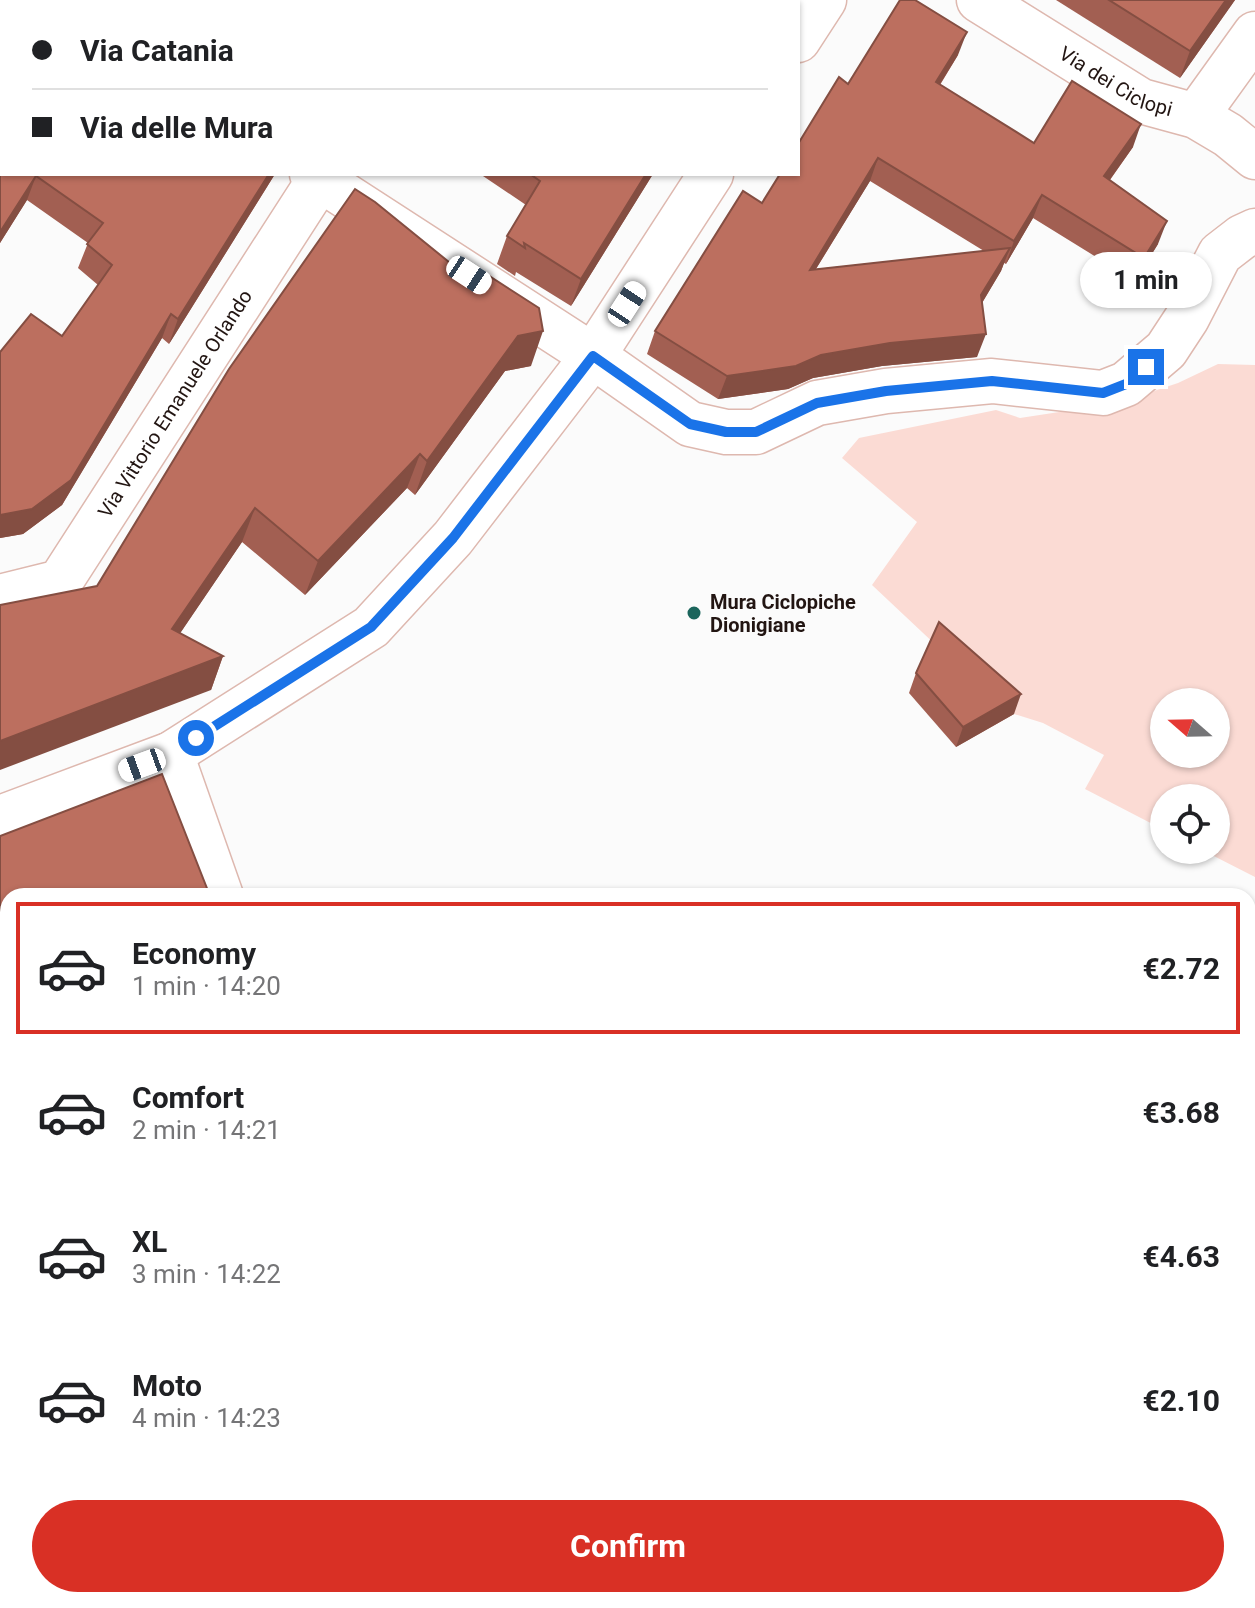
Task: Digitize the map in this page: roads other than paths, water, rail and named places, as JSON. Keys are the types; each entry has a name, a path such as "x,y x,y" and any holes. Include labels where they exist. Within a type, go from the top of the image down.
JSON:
{"street":[{"path":"800,37 824,0"},
{"name":"Via dei Ciclopi","path":"979,0 1141,101 1196,116 1228,135 1255,157"},
{"path":"1196,116 1255,34"},
{"path":"319,176 593,356 690,424 726,432 756,432 817,403 886,391 992,381 1103,393 1126,384 1166,350 1187,318 1220,254 1255,231"},
{"name":"Via Vittorio Emanuele Orlando","path":"0,597 60,582 319,176"},
{"path":"0,818 171,754 371,627 453,538 593,356 710,176"},
{"path":"171,754 218,888"}],"place":[{"name":"Mura Ciclopiche Dionigiane","path":"694,613"}]}
